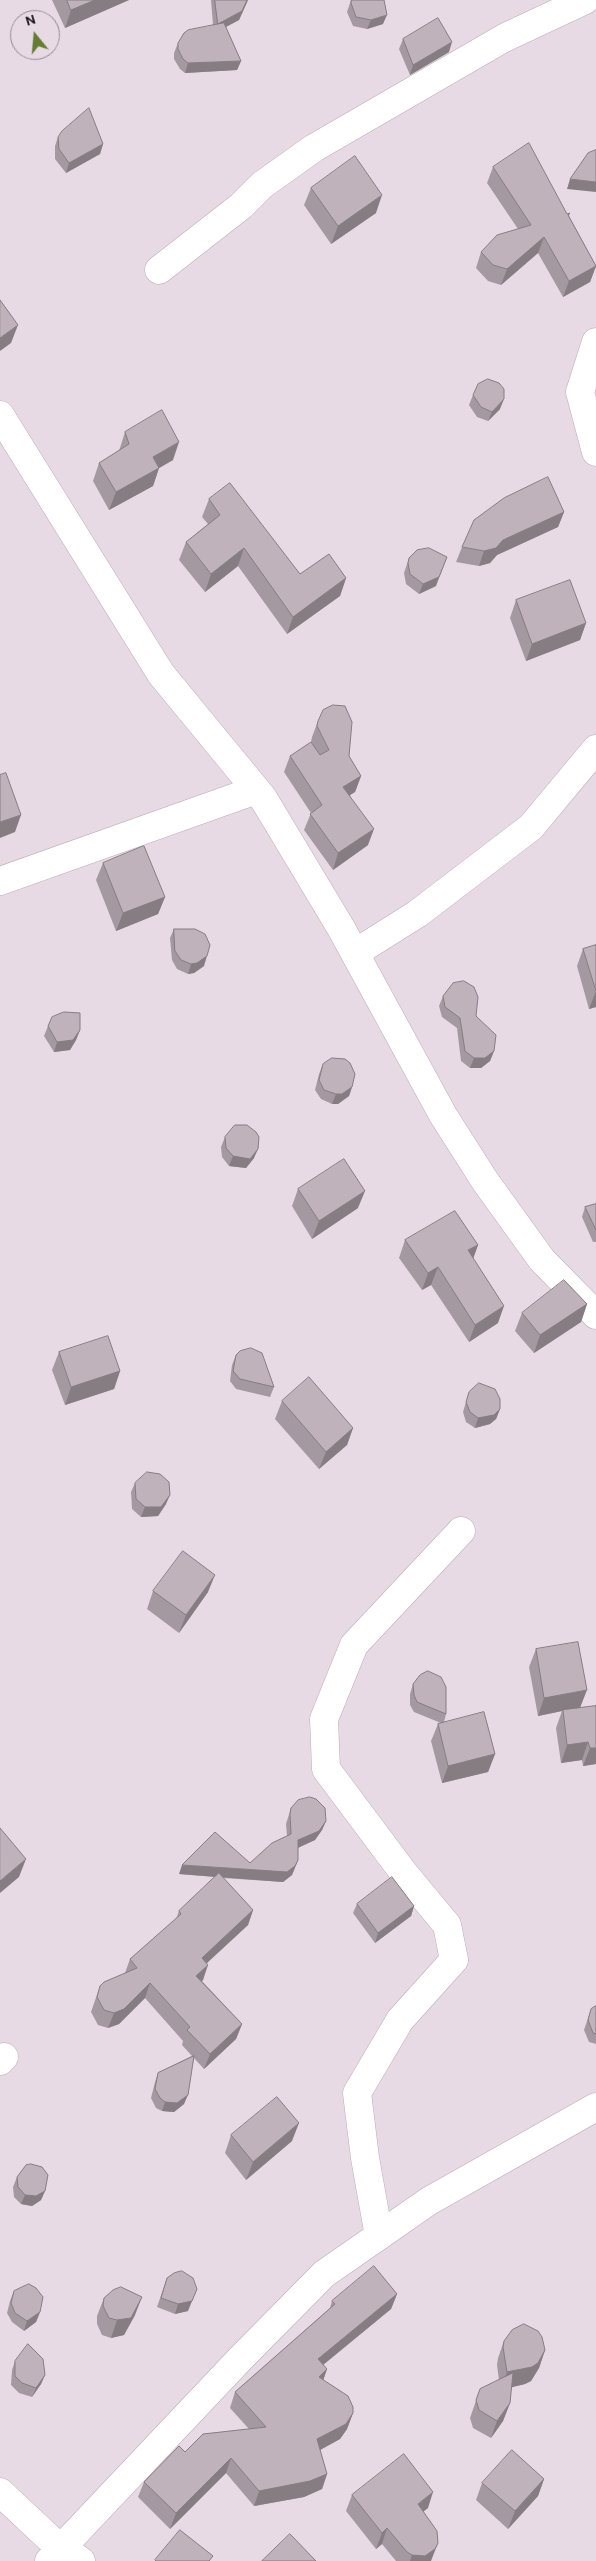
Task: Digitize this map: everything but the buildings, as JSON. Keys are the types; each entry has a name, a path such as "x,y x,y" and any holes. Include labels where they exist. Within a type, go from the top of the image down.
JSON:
{"street":[{"path":"159,270 241,206 262,185 314,148 504,38 585,0"},
{"path":"596,342 580,392 596,452"},
{"path":"0,415 162,674 256,790 355,953 443,1115 485,1181 542,1260 596,1315"},
{"path":"355,953 417,914 531,827 596,749"},
{"path":"0,881 256,790"},
{"path":"379,2236 365,2158 357,2093 400,2020 454,1960 447,1926 403,1872 326,1769 324,1719 354,1645 461,1531"},
{"path":"0,2492 64,2557 240,2359 324,2274 429,2201 596,2107"}]}
